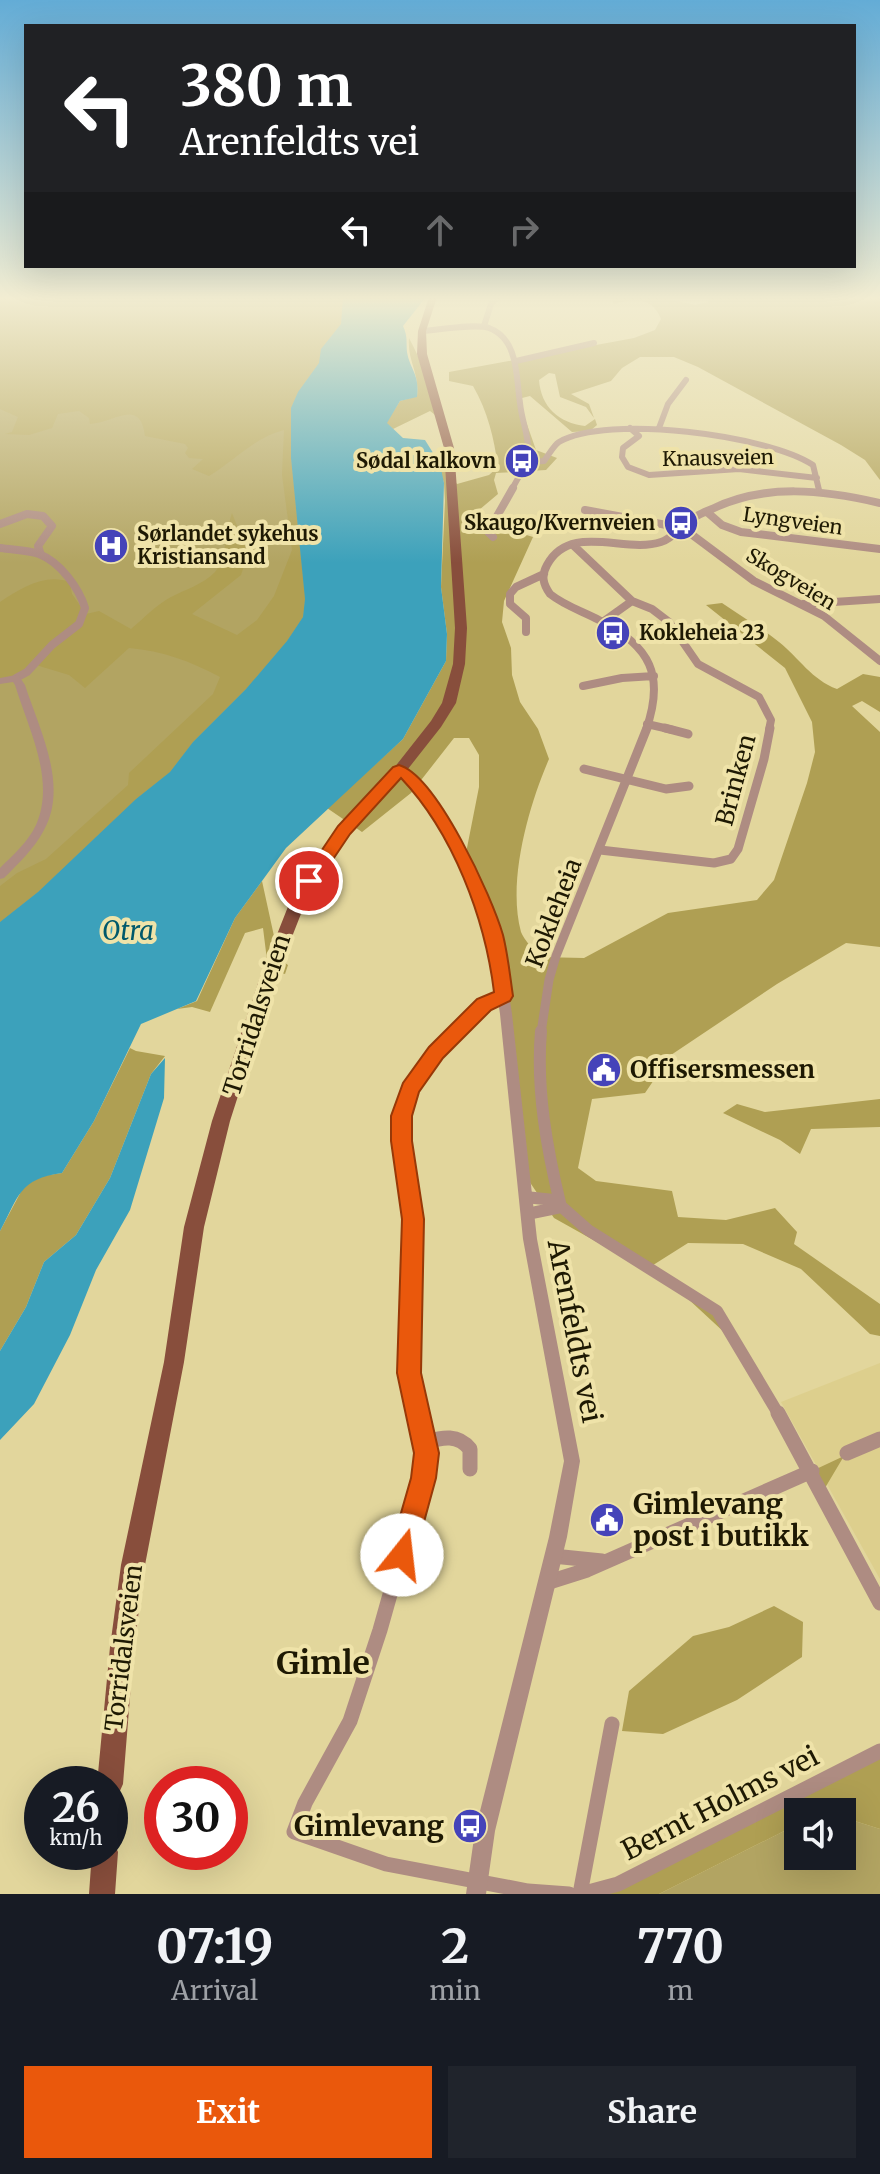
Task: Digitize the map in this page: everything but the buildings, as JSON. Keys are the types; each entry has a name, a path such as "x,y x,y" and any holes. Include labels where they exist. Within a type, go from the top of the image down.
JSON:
{"main road":[{"name":"Torridalsveien","path":"112,1766 133,1565 174,1362 204,1179 291,916 330,848 426,738 449,703 461,648 449,448 430,385"},
{"path":"102,1894 104,1870"}],"street":[{"path":"493,537 488,532 490,525 508,500 518,474 528,462 529,435 520,406 518,385"},
{"path":"659,428 668,404 682,385"},
{"path":"528,462 544,461 555,445 572,437 630,428 659,428 788,450 813,465 819,490"},
{"name":"Knausveien","path":"630,428 640,435 623,448 622,459 628,467 645,474 739,469 817,478"},
{"path":"526,632 526,618 510,604 510,594 516,587 544,574 555,555 573,545 598,540 656,544 672,539 692,519 752,493 819,490 880,503"},
{"path":"585,510 683,528"},
{"name":"Lyngveien","path":"707,512 722,525 741,532 880,549"},
{"path":"0,524 27,514 43,516 52,526 38,546 41,555 77,589 86,609 76,626 47,650 29,673 0,681"},
{"name":"Skogveien","path":"683,528 754,581 830,620 880,661"},
{"name":"Brinken","path":"573,545 632,601 652,609 673,626 698,664 759,697 768,711 771,725 738,849 731,859 714,863 600,850"},
{"path":"0,548 41,555"},
{"path":"544,574 546,588 558,601 604,621 641,651 654,676 622,678 583,686"},
{"path":"801,604 880,599"},
{"path":"604,621 632,601"},
{"name":"Kokleheia","path":"561,1207 542,1110 541,1029 550,977 647,724 657,694 654,676"},
{"path":"0,875 25,850 39,828 48,805 50,786 43,750 16,678"},
{"path":"647,724 688,734"},
{"path":"584,769 666,789 689,786"},
{"name":"Arenfeldts vei","path":"395,775 418,789 436,811 480,897 494,935 504,996 526,1206 572,1461 568,1496 503,1753 476,1887"},
{"path":"504,996 484,1004 436,1052 410,1089 402,1116 402,1141 413,1219 409,1373 426,1442 424,1478 350,1721 305,1803 294,1832 386,1864 476,1887 569,1894"},
{"path":"526,1206 547,1212 561,1207 588,1230 717,1311 749,1359 812,1471 880,1603"},
{"path":"426,1442 450,1437 461,1439 470,1449 470,1469"},
{"path":"847,1453 880,1439"},
{"path":"546,1583 572,1577 812,1471"},
{"path":"553,1556 604,1561"},
{"path":"581,1894 612,1724"},
{"name":"Bernt Holms vei","path":"581,1894 618,1884 880,1751"}],"shaded area":[{"path":"0,385 359,385 340,608 0,1021"},
{"path":"0,385 303,385 291,408 291,458 305,599 303,617 287,641 246,689 193,742 170,772 136,799 38,892 0,922 0,886 17,873 46,859 128,785 129,773 213,694 220,677 176,658 129,648 85,688 69,675 36,665 14,680 0,683 0,602 34,583 61,580 70,582 72,594 86,614 99,611 131,629 165,600 215,572 219,567 232,513 248,554 241,575 192,614 237,635 257,620 274,596 292,550 282,475 284,430 254,444 209,476 192,469 203,459 189,458 185,453 188,448 185,444 145,436 142,424 132,415 90,424 89,418 79,411 58,414 52,428 29,435 5,434 12,432 18,417 0,409"},
{"path":"417,385 430,385 444,430 439,419 430,411 393,429 386,423 400,401 417,396"},
{"path":"470,385 540,385 548,406 560,417 585,426 595,419 597,425 590,431 572,432 530,396 522,398 523,413 536,450 557,458 546,470 496,473 494,480 498,494 479,510 479,520 533,537 504,601 502,622 511,648 512,675 520,702 538,729 549,759 534,798 518,867 517,912 521,932 539,957 584,958 668,913 757,900 774,880 815,752 812,722 785,668 706,605 722,603 772,637 813,674 837,689 863,674 880,677 880,712 862,701 852,706 880,732 880,947 846,943 777,984 671,1055 645,1093 592,1099 578,1168 596,1181 672,1191 678,1217 726,1220 775,1208 797,1232 794,1244 880,1304 880,1336 870,1334 801,1269 743,1244 688,1243 650,1267 706,1301 794,1439 812,1471 844,1456 822,1493 843,1532 767,1398 726,1334 672,1284 554,1218 529,1181 510,1073 505,1024 465,858 479,787 479,755 469,738 454,738 411,793 362,832 327,808 403,739 446,661 447,634 441,587 445,501 444,483 435,454 447,450 445,437 453,480 457,484 489,475 498,467 490,425"},
{"path":"557,385 598,385 571,394 589,404 594,418 586,407 560,397"},
{"path":"732,385 880,385 880,480 865,460"},
{"path":"262,881 279,959 288,965 285,974 268,968 263,928 245,933 210,1012 192,1007 177,1009 197,1001 235,918"},
{"path":"130,1048 165,1056 151,1074 110,1178 76,1235 44,1262 26,1307 0,1351 0,1231 24,1186 42,1176 62,1173 94,1121"},
{"path":"880,1099 880,1127 811,1129 800,1154 780,1140 723,1113 737,1104 765,1112"},
{"path":"880,1363 880,1579 781,1402"},
{"path":"774,1606 803,1622 802,1657 737,1700 663,1734 622,1731 629,1691 693,1636 729,1627"},
{"path":"880,1754 880,1829 856,1821 856,1798 795,1798"},
{"path":"784,1803 784,1831 659,1894 608,1894"},
{"path":"856,1821 880,1829 880,1894 659,1894 784,1831 784,1870 856,1870"}],"water":[{"name":"Otra","path":"303,385 417,385 417,397 400,401 387,423 403,438 425,440 440,464 444,483 441,587 447,634 446,661 403,739 286,848 235,918 196,1001 141,1024 94,1121 62,1173 28,1185 0,1231 0,922 38,892 136,799 170,772 193,742 246,689 303,617 305,599 291,458 291,408"},
{"path":"165,1058 164,1098 130,1210 96,1270 70,1335 34,1404 0,1440 0,1351 26,1307 44,1262 76,1235 110,1178 151,1074"}],"place":[{"name":"Sødal kalkovn","path":"522,461"},
{"name":"Skaugo/Kvernveien","path":"681,523"},
{"name":"Sørlandet sykehus Kristiansand","path":"111,546"},
{"name":"Kokleheia 23","path":"613,633"},
{"name":"Offisersmessen","path":"604,1070"},
{"name":"Gimlevang post i butikk","path":"607,1520"},
{"name":"Gimlevang","path":"470,1826"}],"district":[{"name":"Gimle","path":"323,1663"}],"route":[{"path":"309,881 330,848 360,812 399,771 407,775 436,811 480,897 494,935 504,996 484,1004 436,1052 419,1074 403,1106 402,1141 413,1219 409,1373 426,1442 426,1467 402,1555"}]}
